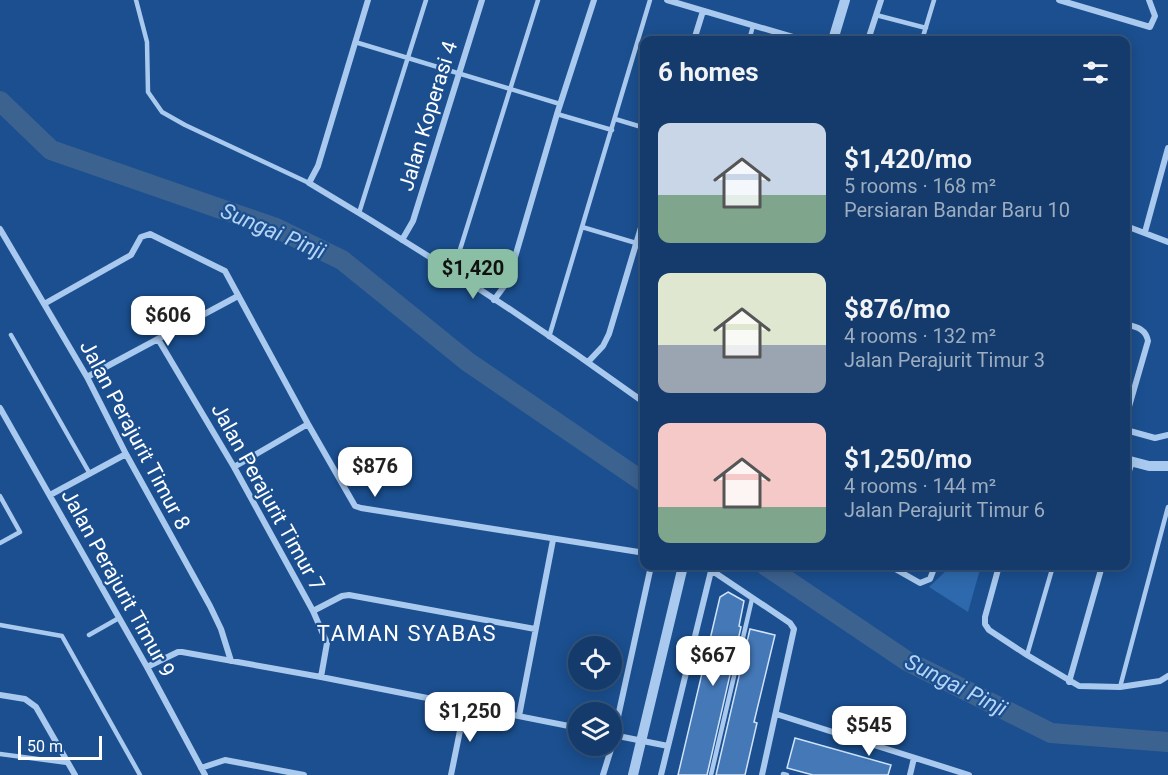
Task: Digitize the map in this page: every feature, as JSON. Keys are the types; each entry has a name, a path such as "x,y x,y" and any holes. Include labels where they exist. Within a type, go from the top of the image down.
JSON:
{"street":[{"path":"368,0 318,166 309,183 453,272 640,399"},
{"name":"Jalan Koperasi 4","path":"402,240 413,221 457,73 482,0"},
{"path":"494,300 507,281 594,0"},
{"path":"667,0 788,36"},
{"path":"834,36 845,0"},
{"path":"869,36 881,0"},
{"path":"1059,0 1150,27 1155,16 1149,0"},
{"path":"695,36 703,11"},
{"path":"1145,232 1168,148"},
{"path":"1130,227 1168,242"},
{"name":"Jalan Perajurit Timur 8","path":"0,229 87,376 126,454 210,606 221,629 231,661"},
{"path":"588,362 603,346 609,334 640,230"},
{"path":"44,304 131,255 138,241 145,235 154,236 225,271 351,501 358,507 640,552"},
{"path":"87,376 238,296"},
{"path":"1130,325 1145,332 1148,341 1130,403"},
{"name":"Jalan Perajurit Timur 7","path":"158,339 234,467 313,611 327,643 321,677"},
{"name":"Jalan Perajurit Timur 9","path":"0,408 147,667 205,775"},
{"path":"234,467 308,424"},
{"path":"1130,431 1155,438 1168,435"},
{"path":"50,495 126,454"},
{"path":"1130,461 1149,466 1168,466"},
{"path":"519,716 553,540"},
{"path":"620,702 650,570"},
{"path":"633,775 682,570"},
{"path":"897,570 920,583 930,579 933,570"},
{"path":"998,570 985,624 989,630 1070,682 1089,688 1120,687 1160,681 1168,676"},
{"path":"1070,682 1101,570"},
{"path":"661,775 711,571 790,623 794,632 762,775"},
{"path":"313,611 342,596 350,595 535,629"},
{"path":"147,667 180,652 568,726"},
{"path":"0,695 20,698 33,704 75,775"},
{"path":"451,775 465,706"},
{"path":"776,714 969,775"},
{"path":"622,737 668,746"},
{"path":"603,775 609,756"},
{"path":"910,775 914,758"},
{"path":"201,768 225,760 304,775"}],"lane":[{"path":"136,0 147,42 148,92 162,112 309,183"},
{"path":"359,213 426,0"},
{"path":"453,272 538,0"},
{"path":"549,337 650,0"},
{"path":"923,36 934,0"},
{"path":"876,15 926,28"},
{"path":"750,36 753,26"},
{"path":"355,42 560,104"},
{"path":"557,114 612,130"},
{"path":"615,119 640,126"},
{"path":"582,227 636,243"},
{"path":"11,335 90,474"},
{"path":"0,496 20,532 0,543"},
{"path":"1120,687 1168,507"},
{"path":"1027,655 1052,570"},
{"path":"711,775 752,599"},
{"path":"89,635 119,618"},
{"path":"0,625 62,636 140,775"},
{"path":"0,754 68,763"}],"shaded area":[{"path":"947,570 980,570 968,612 929,587"}],"building":[{"path":"728,592 744,601 739,626 741,627 707,775 678,775 720,597"},
{"path":"750,629 775,635 754,722 757,723 745,775 716,775"},
{"path":"795,738 891,765 888,775 813,775 787,768"}],"waterway":[{"name":"Sungai Pinji","path":"0,101 51,150 276,228 342,260 468,362 640,480"},
{"name":"Sungai Pinji","path":"772,570 907,661 1051,733 1168,742"}],"district":[{"name":"TAMAN SYABAS","path":"407,633"}]}
